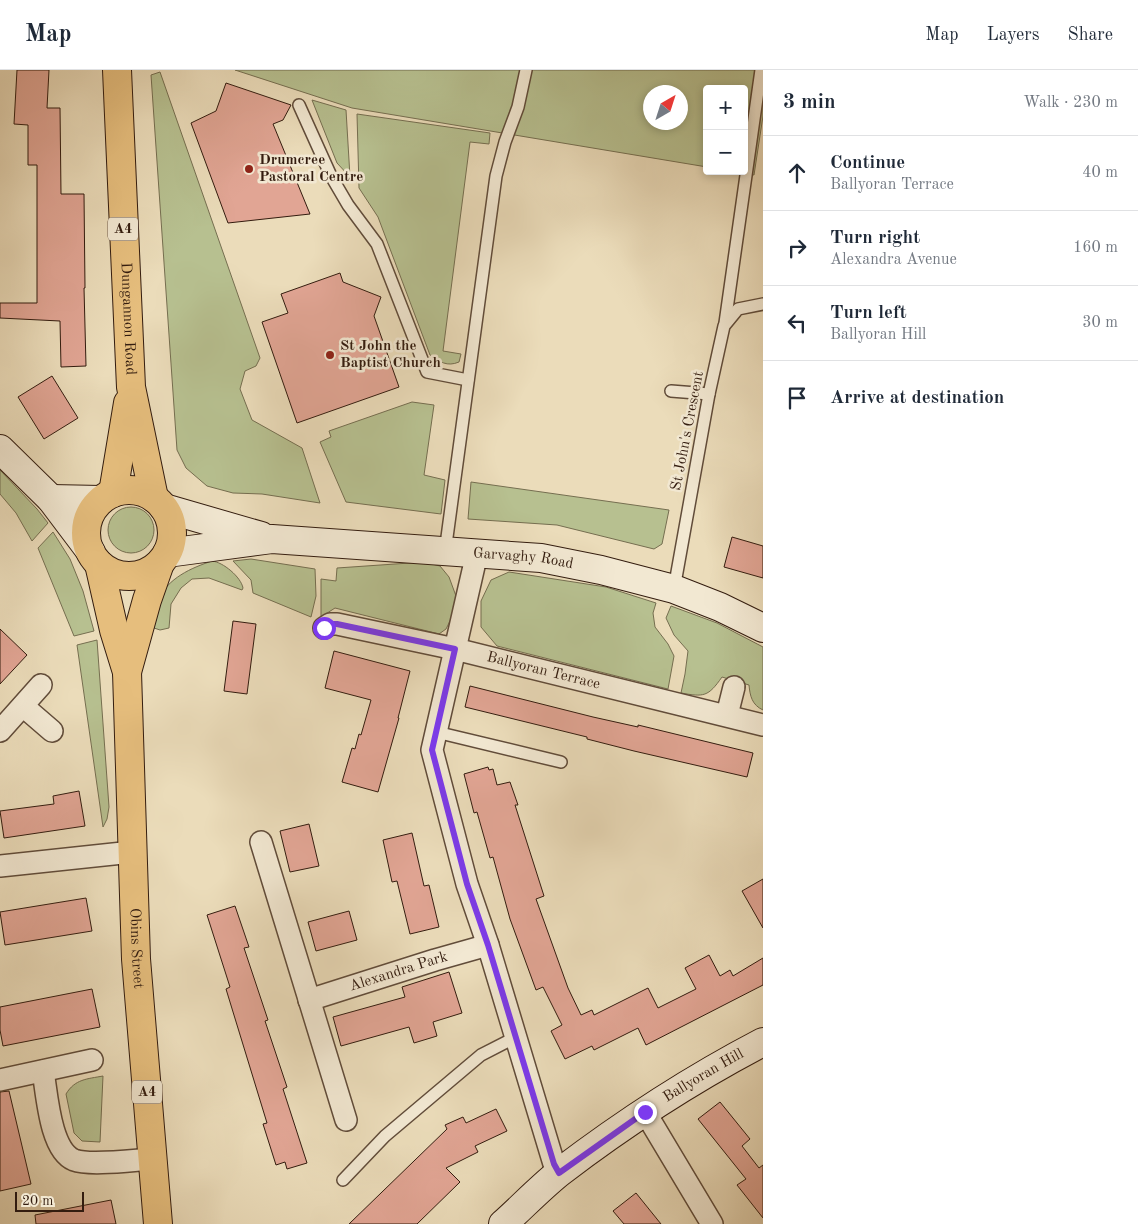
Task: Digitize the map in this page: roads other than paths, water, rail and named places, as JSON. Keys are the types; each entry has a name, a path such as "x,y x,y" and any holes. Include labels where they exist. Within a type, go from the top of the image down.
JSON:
{"main road":[{"name":"Dungannon Road","path":"117,70 131,387 159,503"},
{"name":"Dungannon Road","path":"107,496 131,387"},
{"path":"0,448 51,499 95,558 112,572 125,576 144,573 163,558"},
{"path":"51,499 107,496 127,490 141,491 159,503"},
{"name":"A4","path":"95,558 86,539 87,524 92,511 107,496"},
{"name":"Garvaghy Road","path":"159,503 272,539 541,558 601,570 674,589 720,607 763,628"},
{"name":"A4","path":"159,503 170,519 172,530 171,542 163,558"},
{"name":"Garvaghy Road","path":"163,558 272,539"},
{"name":"Obins Street","path":"95,558 114,630 128,672"},
{"name":"Obins Street","path":"158,1224 136,960 128,672 147,600 163,558"},
{"name":"Ballyoran Hill","path":"503,1224 559,1173 645,1112 733,1058 763,1042"}],"street":[{"path":"477,553 432,750 467,884 488,945 554,1164 559,1173"},
{"name":"Ballyoran Terrace","path":"324,628 330,624 337,624 455,649 763,724"},
{"path":"0,731 41,684"},
{"path":"727,715 734,687"},
{"path":"23,706 52,731"},
{"path":"261,842 346,1120"},
{"path":"0,866 132,852"},
{"name":"Alexandra Park","path":"309,1000 488,945"},
{"path":"0,1080 92,1060"},
{"path":"43,1071 53,1132 60,1147 73,1160 88,1162 152,1159"},
{"path":"645,1112 712,1224"}],"lane":[{"path":"445,552 496,176 505,142 518,107 526,70"},
{"name":"St John's Crescent","path":"674,589 709,394 728,308 761,70"},
{"path":"299,105 331,176 348,205 376,244 427,372 468,380"},
{"path":"724,326 738,309 763,304"},
{"path":"670,391 709,394"},
{"path":"436,732 561,762"},
{"path":"343,1180 385,1136 481,1055 516,1037"}],"place":[{"name":"Drumcree Pastoral Centre","path":"249,169"},
{"name":"St John the Baptist Church","path":"330,355"}]}
